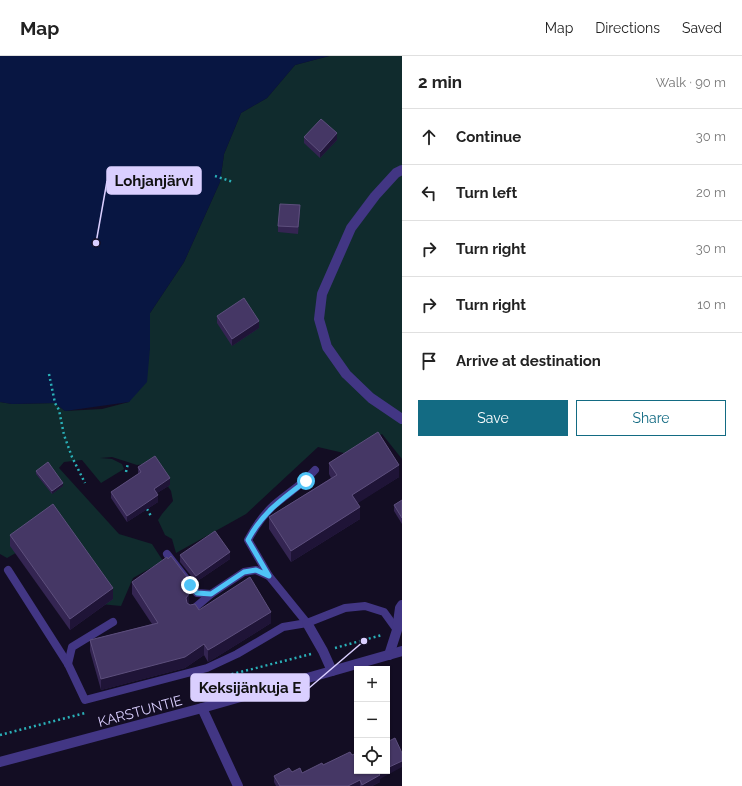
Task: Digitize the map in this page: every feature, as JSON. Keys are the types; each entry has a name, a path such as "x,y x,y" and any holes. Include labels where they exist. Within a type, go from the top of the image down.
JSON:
{"street":[{"path":"402,170 396,174 375,196 351,228 322,294 319,319 327,347 346,374 371,398 402,419"},
{"path":"389,655 397,630 400,608 402,605"},
{"path":"307,623 323,650 332,671"},
{"name":"KARSTUNTIE","path":"0,762 202,708 402,651"},
{"path":"202,708 238,786"}],"lane":[{"path":"307,623 269,576 248,540 255,527 274,505 306,481 315,470"},
{"path":"167,554 197,593 211,594"},
{"path":"8,570 68,664 85,700 207,668 237,654 283,627 307,623 345,608 365,606 384,612 397,630"},
{"path":"191,611 211,594 244,572 256,570 269,576"},
{"path":"68,664 72,647 113,622"}],"path":[{"path":"215,176 233,182"},
{"path":"49,374 64,435 72,457 85,483"},
{"path":"126,472 128,462"},
{"path":"147,509 151,516"}],"green space":[{"path":"329,56 402,56 402,459 382,434 348,454 318,447 246,514 176,553 172,539 165,535 158,520 173,501 171,491 152,463 137,465 112,457 100,458 112,459 122,464 124,469 101,483 82,460 64,462 59,468 119,534 152,544 163,561 133,578 121,606 100,604 54,531 7,558 0,554 0,402 12,404 55,403 65,411 102,409 129,402 150,348 150,313 184,262 220,182 224,154 241,113 267,98 295,65"}],"water":[{"path":"0,56 329,56 295,65 267,98 241,113 224,154 220,182 184,262 150,313 150,348 147,382 129,402 65,411 55,403 12,404 0,402"}],"building":[{"path":"321,119 337,133 320,152 304,137"},
{"path":"280,204 300,205 298,227 278,226"},
{"path":"244,298 259,321 232,339 217,316"},
{"path":"378,432 399,465 352,495 360,507 291,551 269,517 337,475 329,463"},
{"path":"155,456 170,478 154,489 158,495 127,516 111,492 141,472 138,467"},
{"path":"48,462 63,483 52,491 36,471"},
{"path":"402,500 402,518 394,505"},
{"path":"53,504 113,588 70,619 10,535"},
{"path":"215,531 230,552 196,576 180,555"},
{"path":"171,556 187,577 181,581 189,594 186,598 187,603 190,605 195,604 199,610 250,577 271,612 208,650 204,644 185,657 101,679 90,640 158,623 132,582 167,557 168,559"},
{"path":"395,738 402,753 402,761 390,767 390,740"},
{"path":"350,752 352,755 354,754 354,774 380,775 362,785 360,780 348,786 280,786 274,776 289,768 292,772 300,768 302,773 322,763 323,765"}],"place":[{"name":"Lohjanjärvi","path":"96,243"},
{"name":"Keksijänkuja E","path":"364,641"}],"route":[{"path":"190,585 197,593 211,594 244,572 256,570 269,576 248,540 255,527 274,505 306,481"}]}
